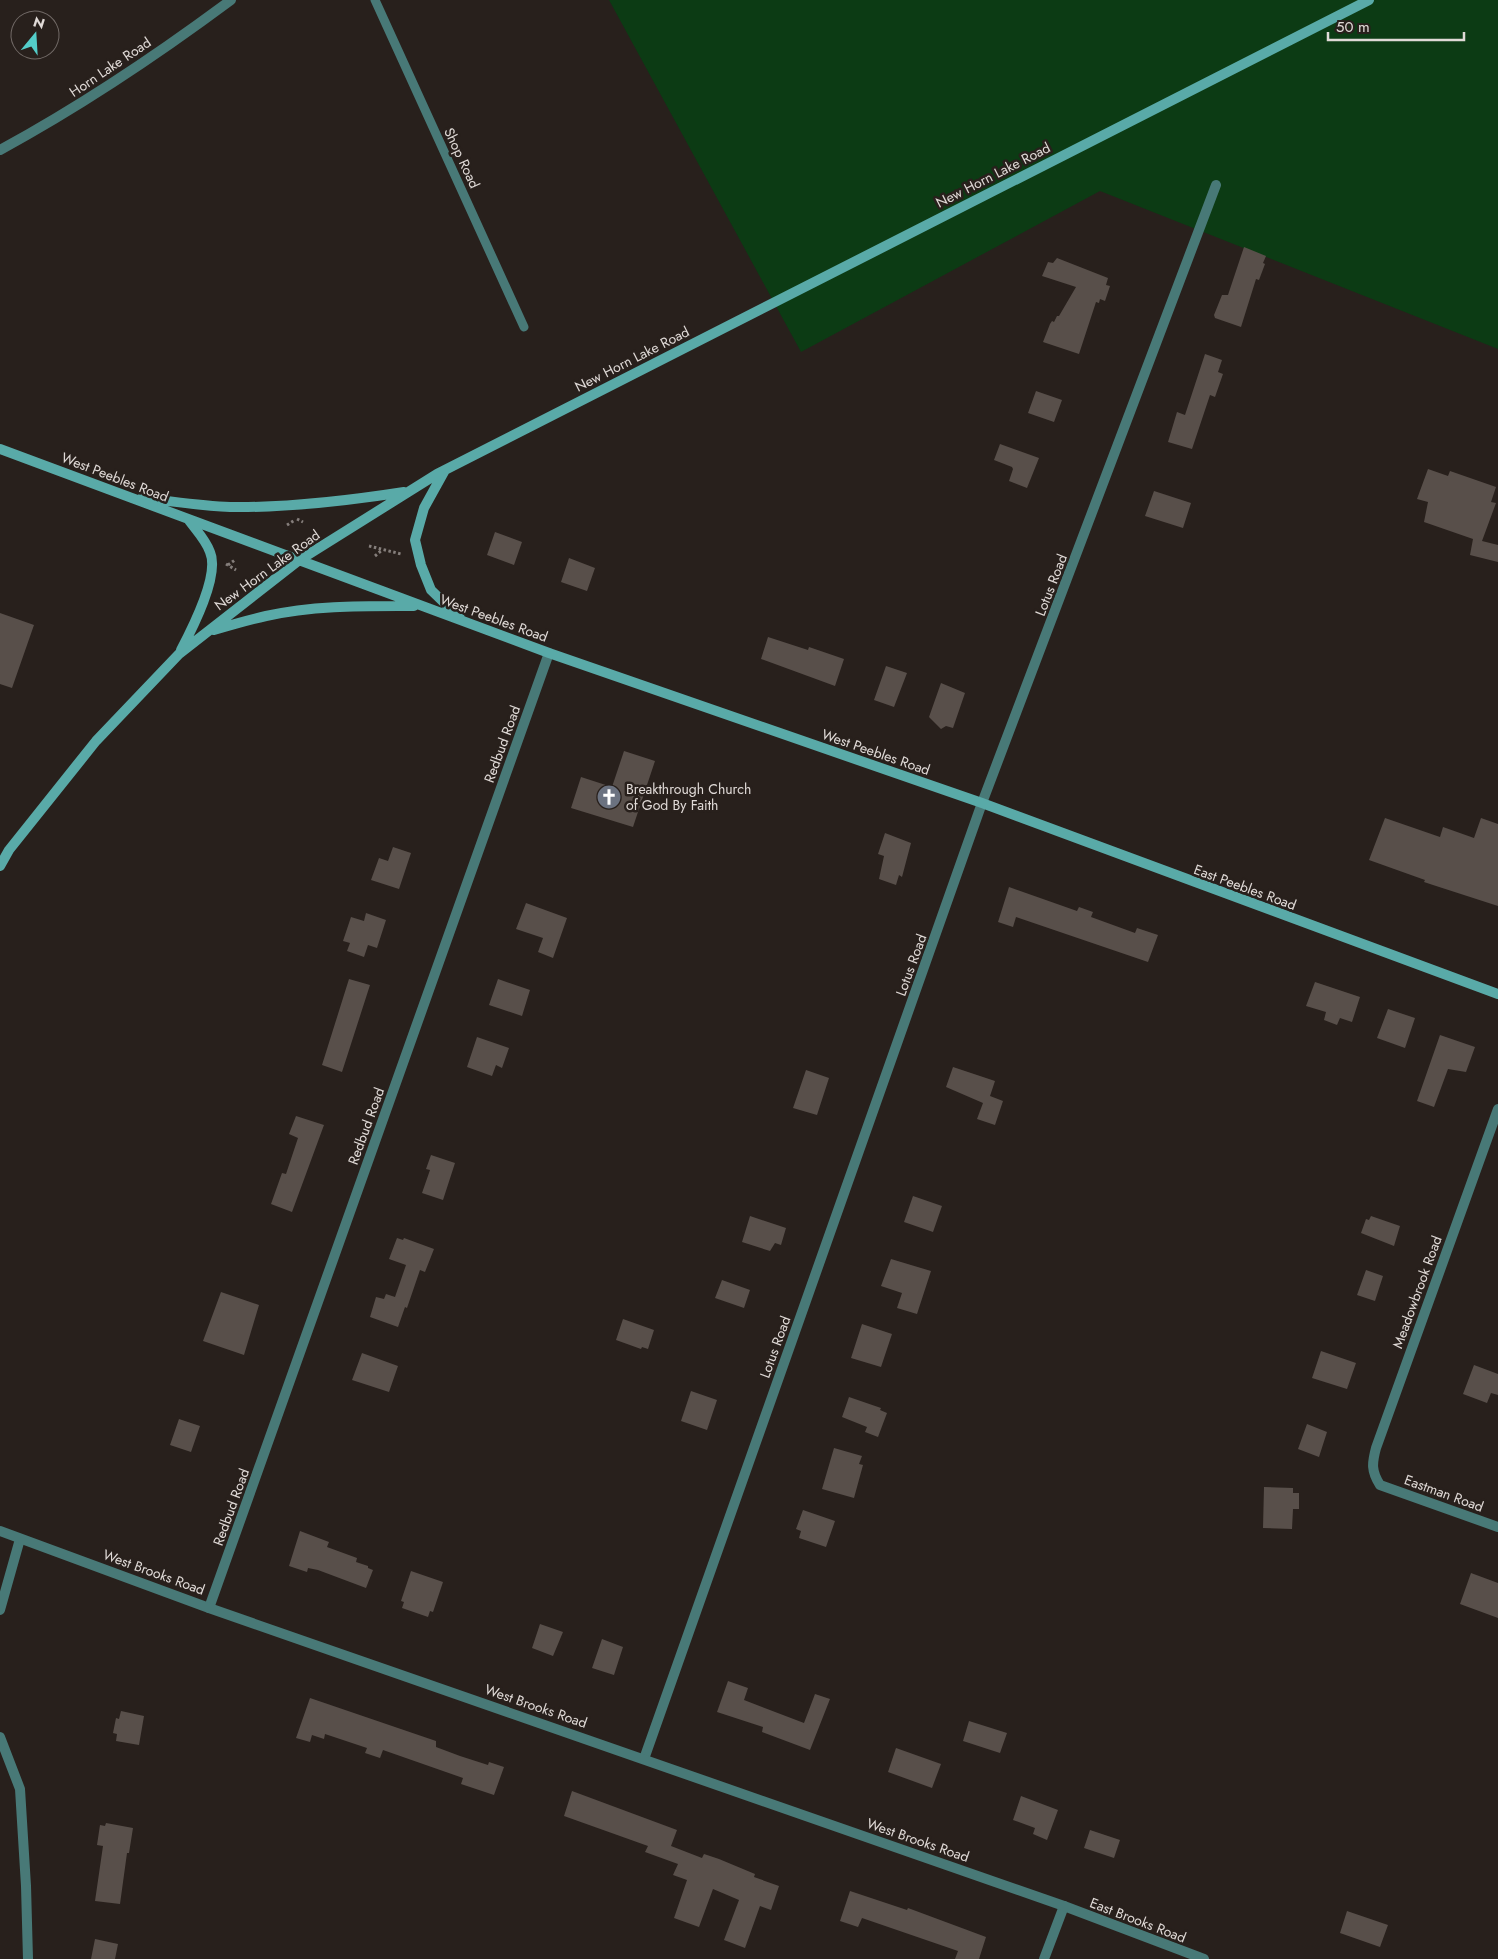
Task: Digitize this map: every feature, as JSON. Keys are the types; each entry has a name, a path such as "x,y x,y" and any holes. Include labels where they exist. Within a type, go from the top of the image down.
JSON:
{"main road":[{"name":"New Horn Lake Road","path":"0,866 10,850 96,741 179,654 298,560 445,470 1369,0"},
{"name":"West Peebles Road","path":"0,448 549,653 982,804"},
{"path":"445,470 424,508 415,540 421,565 431,590 463,621"},
{"path":"128,496 227,507 258,507 342,502 410,491"},
{"path":"179,654 205,598 210,575 211,552 188,519"},
{"path":"208,632 266,616 308,609 348,606 422,606"},
{"name":"East Peebles Road","path":"982,804 1498,994"}],"street":[{"name":"Horn Lake Road","path":"0,150 60,118 191,30 231,0"},
{"name":"Lotus Road","path":"644,1759 982,804 1216,185"},
{"name":"Redbud Road","path":"209,1608 549,653"},
{"name":"Meadowbrook Road","path":"1380,1485 1373,1474 1372,1466 1376,1448 1498,1109"},
{"name":"Eastman Road","path":"1380,1485 1498,1527"},
{"name":"West Brooks Road","path":"0,1531 209,1608 1064,1906"},
{"path":"0,1610 20,1539"},
{"path":"0,1737 20,1789 28,1959"},
{"path":"1044,1959 1064,1906"},
{"name":"East Brooks Road","path":"1064,1906 1204,1959"}],"lane":[{"name":"Shop Road","path":"375,0 524,327"}],"path":[{"path":"287,525 296,519"},
{"path":"369,546 401,554"},
{"path":"375,556 382,550"},
{"path":"235,560 228,565 236,570"}],"green space":[{"path":"609,0 1498,0 1498,349 1100,191 801,352"}],"building":[{"path":"1244,247 1266,256 1259,280 1256,279 1241,327 1215,318 1214,315 1222,295 1228,295"},
{"path":"1057,258 1108,278 1106,285 1110,286 1105,301 1100,299 1099,303 1096,302 1079,354 1043,342 1050,324 1059,316 1076,287 1042,276 1048,262 1053,263"},
{"path":"1205,354 1222,360 1218,372 1223,374 1215,397 1210,395 1192,449 1168,442 1177,412 1185,415"},
{"path":"1036,391 1062,400 1054,422 1028,413"},
{"path":"1000,444 1039,458 1027,488 1009,481 1012,467 994,460"},
{"path":"1428,469 1448,476 1450,471 1496,487 1491,502 1496,503 1482,541 1498,545 1498,562 1470,555 1473,539 1424,522 1428,502 1417,499"},
{"path":"1154,491 1191,503 1183,528 1145,516"},
{"path":"495,532 522,542 514,565 487,555"},
{"path":"569,558 595,568 587,591 561,582"},
{"path":"0,613 34,625 12,688 0,684"},
{"path":"768,637 808,650 809,647 844,659 835,686 761,659"},
{"path":"886,666 907,673 894,707 874,700"},
{"path":"941,683 965,693 953,728 946,726 941,729 929,717"},
{"name":"Breakthrough Church of God By Faith","path":"624,751 655,761 633,827 571,808 581,777 612,787"},
{"path":"1385,818 1440,837 1443,827 1474,838 1481,818 1498,824 1498,906 1424,882 1425,880 1369,860"},
{"path":"885,833 911,843 902,877 899,875 896,885 879,879 884,856 878,854"},
{"path":"393,847 411,853 399,889 371,880 379,858 388,861"},
{"path":"1009,887 1077,911 1079,907 1093,912 1091,917 1135,933 1137,928 1158,935 1148,962 1016,917 1013,927 998,922"},
{"path":"526,903 567,918 553,958 538,952 543,938 516,929"},
{"path":"366,913 386,920 377,948 368,945 364,957 347,951 350,943 343,941 351,917 364,921"},
{"path":"349,979 370,985 342,1072 322,1065"},
{"path":"498,979 530,990 522,1016 489,1005"},
{"path":"1315,982 1360,997 1352,1022 1340,1018 1337,1025 1324,1020 1326,1012 1306,1006"},
{"path":"1388,1009 1415,1018 1405,1048 1377,1038"},
{"path":"1440,1035 1475,1047 1466,1072 1448,1069 1434,1107 1417,1101"},
{"path":"477,1037 509,1048 502,1068 496,1065 492,1076 467,1067"},
{"path":"953,1067 995,1081 990,1096 1003,1101 995,1125 977,1119 983,1103 946,1087"},
{"path":"806,1070 829,1078 817,1115 793,1108"},
{"path":"296,1116 324,1125 292,1212 271,1204 282,1173 286,1174 298,1138 289,1134"},
{"path":"431,1155 455,1163 443,1200 422,1193 430,1170 426,1169"},
{"path":"913,1196 942,1206 933,1232 904,1222"},
{"path":"750,1216 786,1228 781,1245 775,1243 770,1251 742,1242"},
{"path":"1371,1216 1400,1226 1394,1246 1361,1233 1366,1219 1369,1220"},
{"path":"397,1238 403,1240 404,1238 434,1249 425,1272 420,1270 407,1308 405,1307 398,1327 370,1317 376,1297 384,1299 386,1294 395,1297 406,1265 389,1259"},
{"path":"891,1259 931,1271 917,1314 897,1308 902,1293 881,1286"},
{"path":"1366,1270 1383,1276 1375,1301 1357,1295"},
{"path":"722,1280 750,1290 744,1308 715,1298"},
{"path":"221,1292 259,1305 244,1355 203,1341"},
{"path":"623,1319 654,1330 648,1349 642,1347 641,1349 616,1340"},
{"path":"862,1324 892,1334 881,1367 851,1358"},
{"path":"1321,1351 1356,1363 1347,1389 1312,1378"},
{"path":"362,1353 398,1366 389,1392 352,1380"},
{"path":"1474,1365 1498,1374 1498,1395 1491,1393 1487,1403 1463,1394"},
{"path":"691,1391 717,1400 707,1430 681,1421"},
{"path":"849,1397 881,1408 880,1410 887,1413 878,1437 865,1432 867,1427 842,1417"},
{"path":"179,1419 200,1426 191,1452 170,1445"},
{"path":"1307,1424 1327,1432 1319,1457 1298,1449"},
{"path":"834,1448 862,1456 859,1464 863,1465 854,1498 822,1489"},
{"path":"1264,1487 1293,1488 1293,1493 1299,1493 1299,1509 1293,1509 1292,1529 1263,1528"},
{"path":"803,1510 835,1521 826,1547 799,1538 801,1531 796,1529"},
{"path":"300,1531 329,1542 327,1547 357,1558 356,1562 373,1570 366,1588 318,1570 308,1568 307,1572 289,1566"},
{"path":"411,1571 443,1582 433,1612 430,1611 428,1617 402,1608 404,1602 401,1601"},
{"path":"1471,1573 1498,1583 1498,1618 1460,1604"},
{"path":"540,1624 563,1632 553,1656 532,1648"},
{"path":"602,1639 623,1647 614,1675 592,1668"},
{"path":"728,1681 748,1688 744,1700 804,1723 815,1694 830,1699 810,1750 762,1732 763,1727 717,1712"},
{"path":"310,1698 436,1741 436,1747 460,1756 488,1765 489,1762 504,1767 494,1795 461,1784 463,1778 383,1750 380,1758 365,1753 367,1748 325,1734 324,1739 312,1735 310,1742 296,1738"},
{"path":"121,1711 144,1716 139,1745 116,1741 117,1734 113,1733 116,1718 119,1719"},
{"path":"969,1721 1007,1733 1000,1753 963,1741"},
{"path":"896,1748 941,1764 932,1788 888,1772"},
{"path":"572,1791 677,1830 671,1846 702,1858 704,1854 719,1859 755,1874 754,1877 779,1886 771,1910 760,1906 745,1948 724,1940 739,1900 713,1889 699,1927 674,1918 687,1880 673,1875 678,1864 645,1852 648,1846 564,1816"},
{"path":"1021,1796 1058,1810 1047,1840 1033,1834 1035,1828 1013,1820"},
{"path":"106,1823 133,1828 129,1853 127,1853 120,1904 95,1901 103,1846 97,1845 100,1825 105,1826"},
{"path":"1090,1830 1120,1840 1114,1858 1084,1848"},
{"path":"850,1891 907,1910 908,1908 986,1937 979,1959 955,1959 958,1951 862,1918 858,1927 840,1921"},
{"path":"1347,1911 1388,1925 1380,1947 1340,1933"},
{"path":"95,1939 118,1944 115,1959 91,1959"}],"place":[{"name":"Breakthrough Church of God By Faith","path":"609,797"}]}
